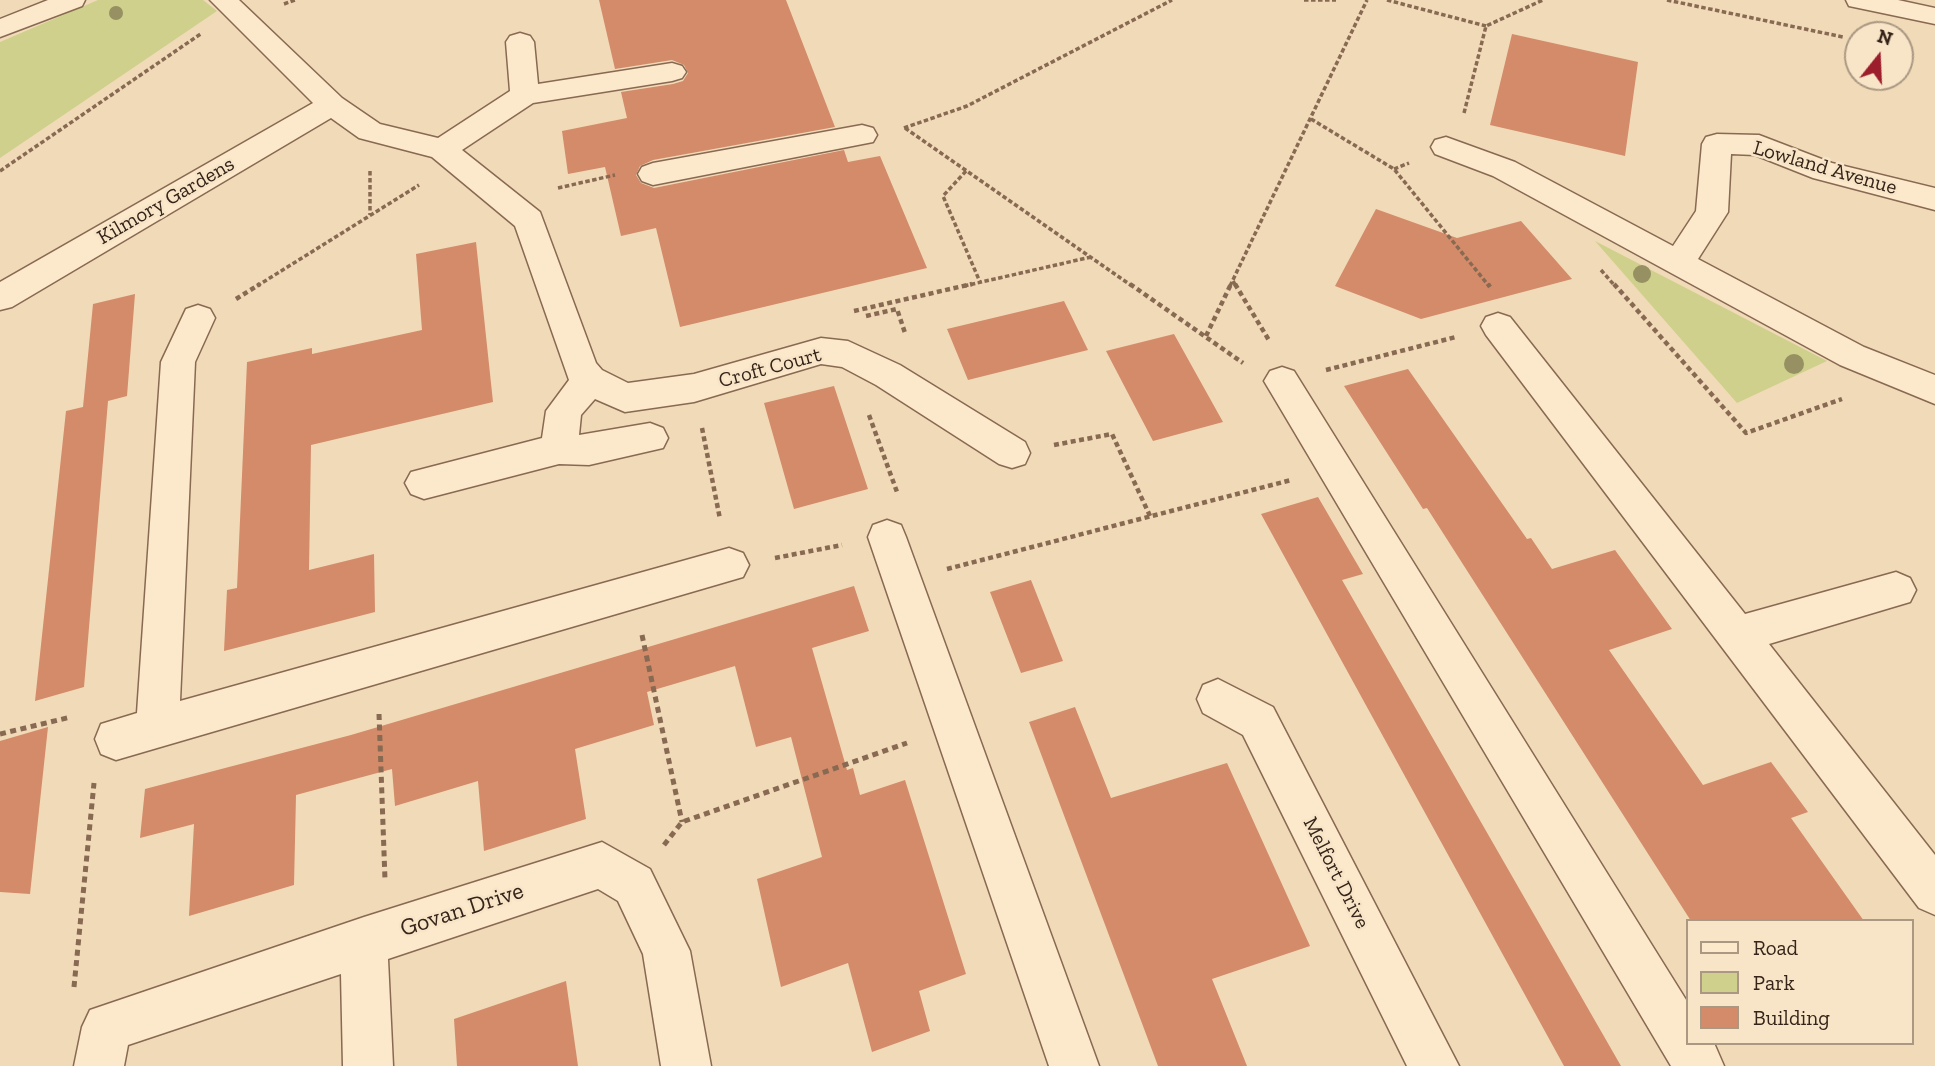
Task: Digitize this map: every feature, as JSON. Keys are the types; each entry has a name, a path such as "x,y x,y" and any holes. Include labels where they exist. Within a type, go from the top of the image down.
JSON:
{"street":[{"path":"0,29 72,0"},
{"path":"1859,0 1935,16"},
{"path":"229,6 332,105 370,131 449,155 529,220 581,370 590,380 564,411 559,449"},
{"path":"520,42 525,95"},
{"path":"449,155 525,95 672,72"},
{"name":"Kilmory Gardens","path":"0,298 332,105"},
{"path":"653,174 862,135"},
{"name":"Lowland Avenue","path":"1679,263 1712,212 1717,144 1759,145 1824,171 1935,199"},
{"path":"1447,147 1504,169 1852,356 1935,390"},
{"path":"157,728 178,362 198,318"},
{"path":"1498,326 1935,892"},
{"name":"Croft Court","path":"590,380 625,398 694,388 821,351 848,354 888,375 1012,453"},
{"path":"1282,381 1686,1045"},
{"path":"424,484 559,449 589,450 650,438"},
{"path":"887,537 1073,1066"},
{"path":"116,739 729,565"},
{"path":"1736,635 1896,590"},
{"name":"Melfort Drive","path":"1218,699 1258,721 1434,1066"},
{"name":"Govan Drive","path":"103,1047 376,937 602,865 634,885"},
{"path":"634,885 666,951 686,1066"},
{"path":"368,1066 376,937"},
{"path":"1686,1045 1699,1066"}],"path":[{"path":"862,135 905,128 968,106 1172,0"},
{"path":"1304,0 1336,0"},
{"path":"1206,336 1367,0"},
{"path":"1387,0 1486,26 1543,0"},
{"path":"1667,0 1844,37"},
{"path":"0,171 229,6"},
{"path":"1447,147 1463,120 1486,26"},
{"path":"905,128 1266,380 1282,381 1498,326 1516,319 1394,169 1311,119"},
{"path":"198,318 254,290 449,155"},
{"path":"966,171 943,196 980,282"},
{"path":"1593,262 1746,433 1848,397"},
{"path":"1233,281 1283,363 1282,381"},
{"path":"694,388 729,565 887,537 906,518 861,394 888,375"},
{"path":"1012,453 1112,434 1150,516"},
{"path":"902,581 1336,468"},
{"path":"633,591 681,822"},
{"path":"376,937 378,664"},
{"path":"0,734 85,714 116,739 96,762 73,1001 103,1047"},
{"path":"634,885 681,822 954,727"}],"green space":[{"path":"98,0 203,0 217,11 0,158 0,42"},
{"path":"1595,241 1827,361 1737,403"}],"building":[{"path":"599,0 786,0 835,127 653,160 640,166 636,175 641,183 654,188 844,150 848,162 880,156 927,268 680,327 656,228 621,236 605,167 568,174 562,131 627,118 621,92 673,84 683,81 688,73 684,65 672,60 615,69"},
{"path":"1512,34 1638,62 1625,156 1490,125"},
{"path":"1376,209 1457,238 1521,221 1572,279 1421,319 1335,286"},
{"path":"476,242 493,402 311,445 309,570 374,554 375,612 224,651 227,590 237,588 247,362 312,348 312,354 422,330 416,254"},
{"path":"135,294 127,396 108,401 84,687 35,701 66,411 83,407 93,304"},
{"path":"1064,301 1088,350 968,380 947,329"},
{"path":"1174,334 1223,422 1153,441 1106,351"},
{"path":"1408,369 1527,539 1531,538 1552,569 1615,550 1672,629 1609,650 1703,785 1771,762 1808,812 1791,818 1863,919 1690,919 1427,508 1423,509 1344,386"},
{"path":"834,386 868,489 794,509 764,403"},
{"path":"1318,497 1363,574 1342,580 1621,1066 1564,1066 1261,514"},
{"path":"1031,580 1063,661 1021,673 990,592"},
{"path":"854,586 869,631 812,648 847,770 853,768 860,795 905,780 966,974 919,991 930,1031 872,1052 848,963 781,987 757,879 822,857 791,737 756,747 735,666 647,692 654,725 575,749 586,819 484,851 478,781 395,806 392,769 296,795 294,885 189,916 194,824 140,838 145,789 351,735"},
{"path":"1075,707 1111,798 1227,763 1310,946 1212,979 1247,1066 1158,1066 1029,722"},
{"path":"48,727 30,894 0,892 0,741"},
{"path":"566,981 578,1066 457,1066 454,1019"}]}
